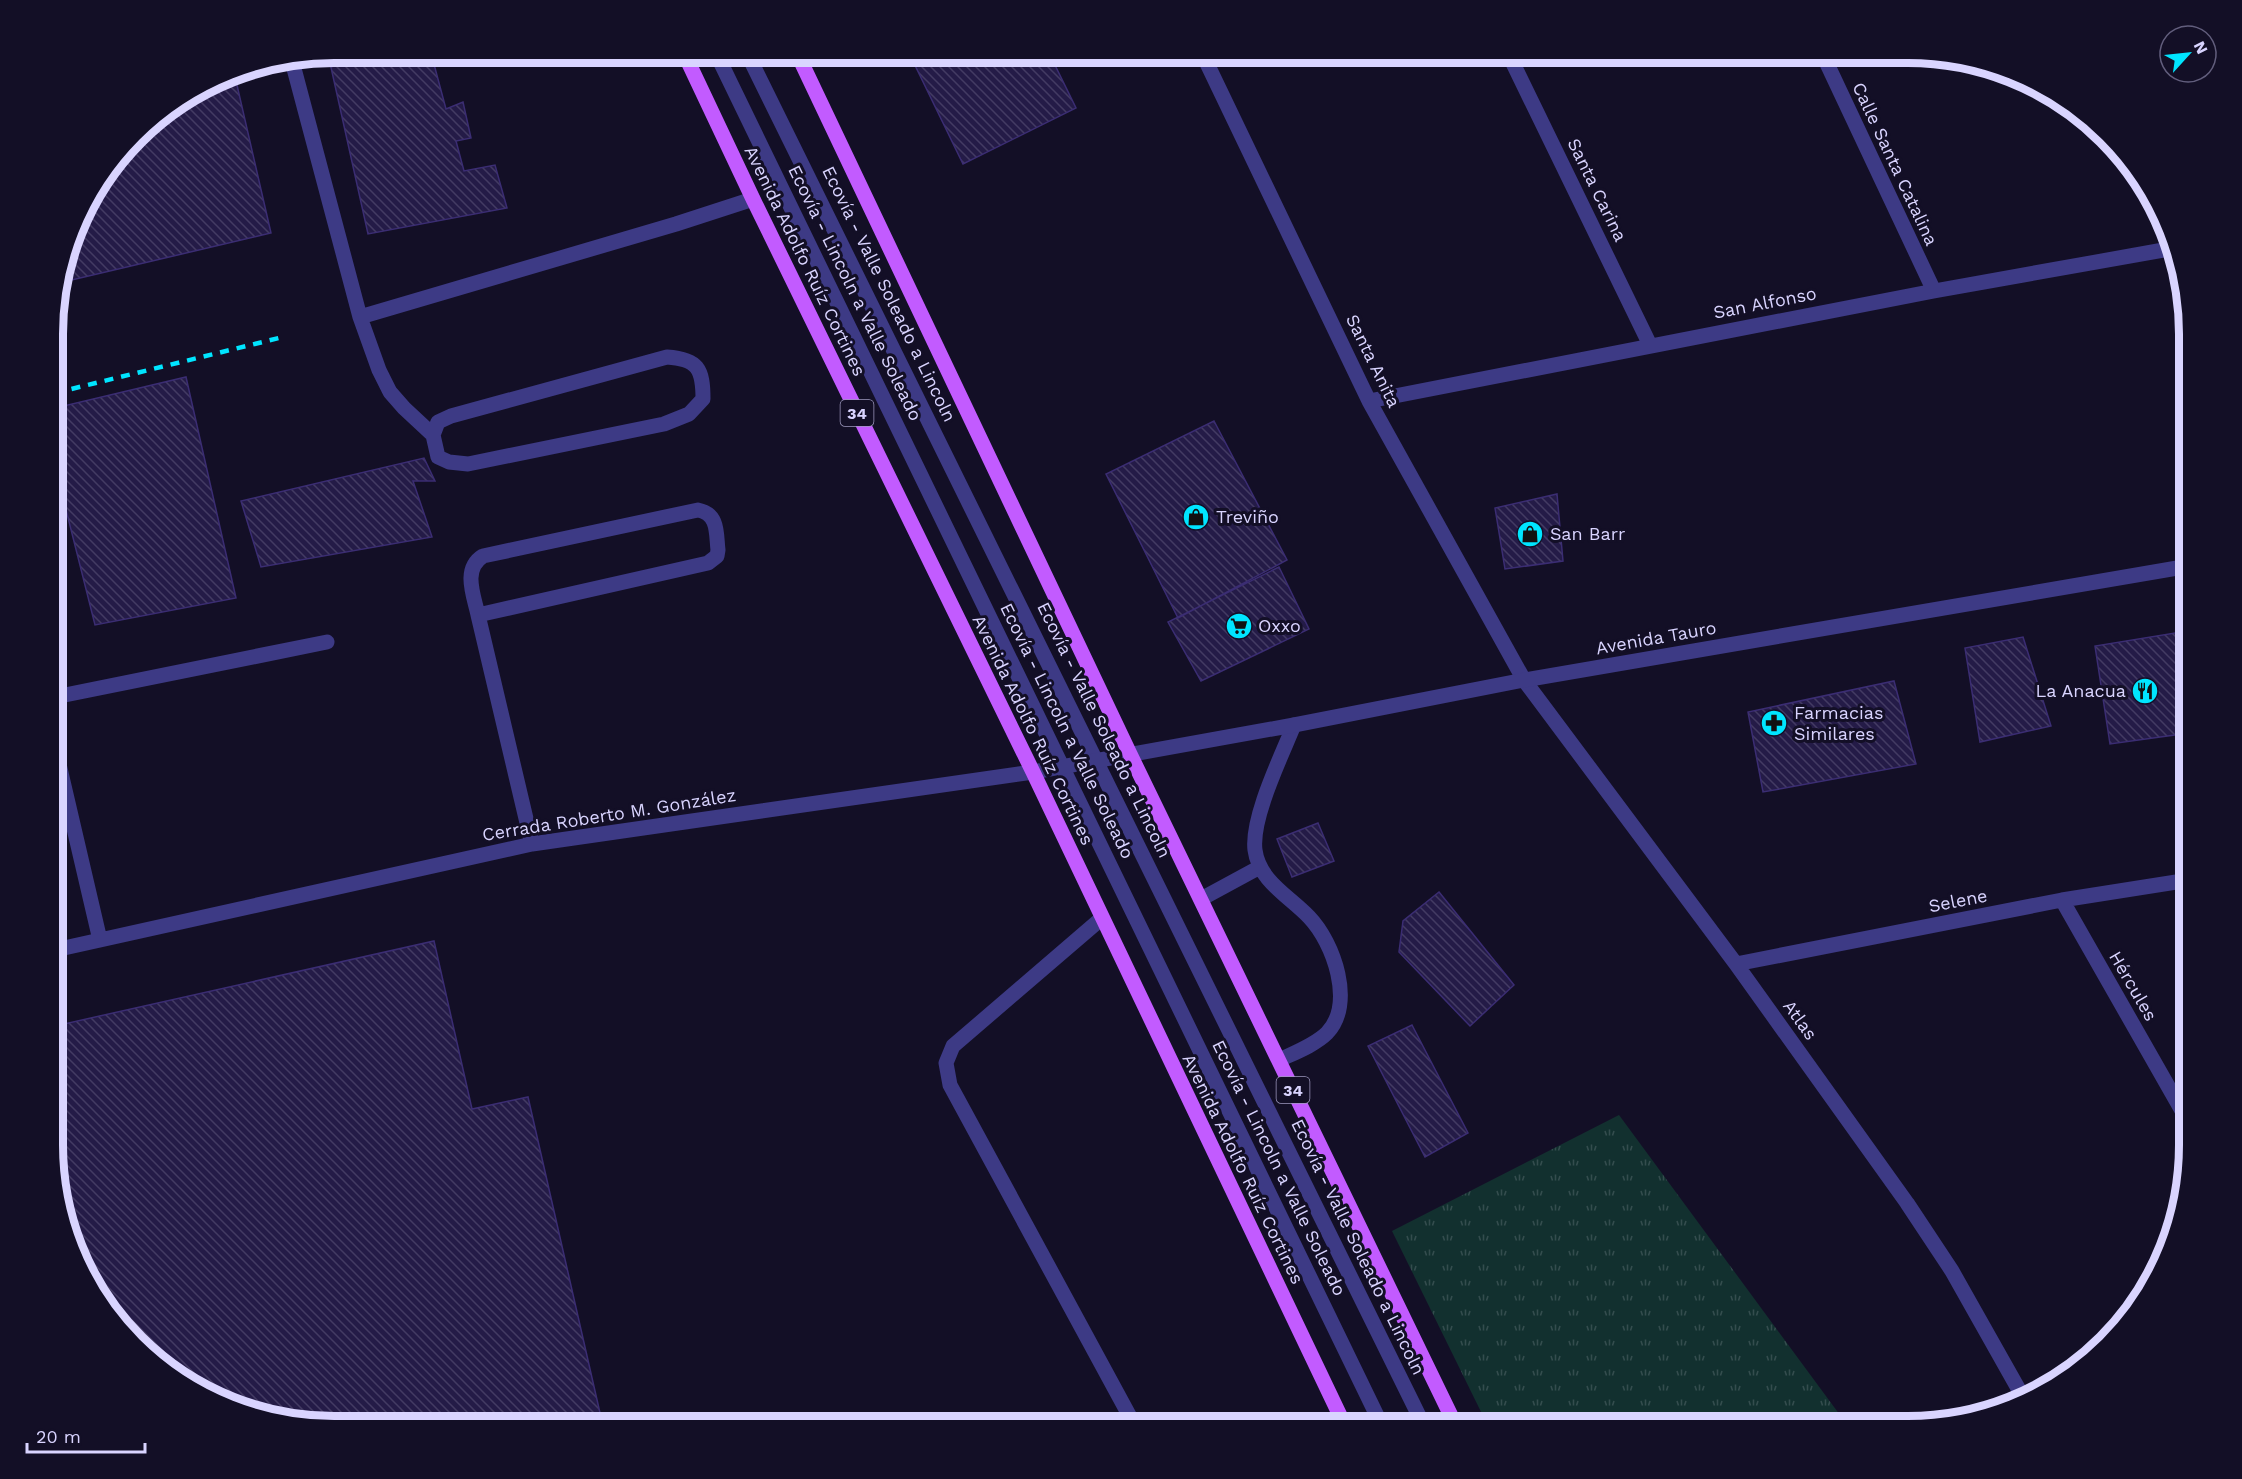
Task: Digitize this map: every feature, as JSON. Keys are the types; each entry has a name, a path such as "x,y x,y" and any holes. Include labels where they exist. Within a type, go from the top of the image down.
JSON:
{"main road":[{"name":"Avenida Adolfo Ruíz Cortines","path":"689,63 753,199 1033,772 1340,1416"},
{"name":"34","path":"802,63 1130,754 1451,1416"}],"street":[{"name":"Ecovía - Lincoln a Valle Soleado","path":"721,63 1377,1416"},
{"name":"Ecovía - Valle Soleado a Lincoln","path":"752,63 1419,1416"},
{"name":"Santa Anita","path":"1207,63 1369,401 1524,680"},
{"name":"Santa Carina","path":"1513,63 1650,345"},
{"name":"Calle Santa Catalina","path":"1827,63 1934,291"},
{"path":"293,66 360,317 379,370 390,392 433,435 438,457 458,464 468,464 664,424 689,414 703,399 703,383 698,367 685,358 667,357 451,416 438,422 433,435"},
{"path":"360,317 676,224 753,199"},
{"name":"San Alfonso","path":"1369,401 1934,291 2166,250"},
{"path":"478,615 708,563 717,556 718,550 713,518 709,513 698,510 483,556 476,560 471,571 478,615 532,844"},
{"name":"Avenida Tauro","path":"1097,760 1524,680 2179,568"},
{"path":"63,695 327,642"},
{"name":"Atlas","path":"1524,680 1736,964 1913,1213 1952,1271 2020,1392"},
{"path":"1279,1060 1324,1036 1335,1024 1340,1009 1336,967 1322,934 1311,919 1269,880 1260,867 1255,853 1254,833 1294,724"},
{"name":"Cerrada Roberto M. González","path":"63,948 532,844 1033,772 1097,760"},
{"path":"63,781 100,940"},
{"path":"1201,900 1260,867"},
{"name":"Selene","path":"1736,964 2062,900 2179,882"},
{"name":"Hércules","path":"2062,900 2179,1105"},
{"path":"1102,918 953,1046 946,1063 950,1085 1130,1416"}],"green space":[{"path":"1619,1115 1841,1416 1483,1416 1392,1231"}],"building":[{"path":"330,63 434,63 446,109 463,102 471,138 456,141 464,171 495,165 507,208 368,234"},
{"path":"914,63 1054,63 1076,108 963,164"},
{"path":"236,81 271,233 68,281 77,247 91,214 99,198 130,155 155,130 183,109 198,99"},
{"path":"186,377 236,598 95,625 63,498 63,406"},
{"name":"Treviño","path":"1214,421 1287,560 1178,618 1106,474"},
{"path":"424,458 435,481 413,481 432,537 261,567 241,501"},
{"name":"San Barr","path":"1557,494 1563,561 1505,569 1495,508"},
{"name":"Oxxo","path":"1279,567 1309,629 1201,681 1168,622"},
{"name":"La Anacua","path":"2179,632 2179,734 2110,744 2095,646"},
{"path":"2023,637 2051,726 1980,742 1965,648"},
{"path":"1894,681 1916,764 1763,792 1748,712"},
{"path":"1318,823 1334,861 1292,877 1277,839"},
{"path":"1439,892 1514,985 1470,1026 1399,952 1403,921"},
{"path":"434,941 472,1109 528,1097 601,1416 298,1414 264,1407 230,1395 198,1380 169,1360 142,1337 119,1310 99,1281 77,1232 65,1181 63,1024"},
{"path":"1412,1025 1468,1133 1425,1157 1368,1046"}],"railway":[{"path":"63,391 283,337"}],"place":[{"name":"Treviño","path":"1196,517"},
{"name":"San Barr","path":"1530,534"},
{"name":"Oxxo","path":"1239,626"},
{"name":"La Anacua","path":"2145,691"},
{"name":"Farmacias Similares","path":"1774,723"}]}
